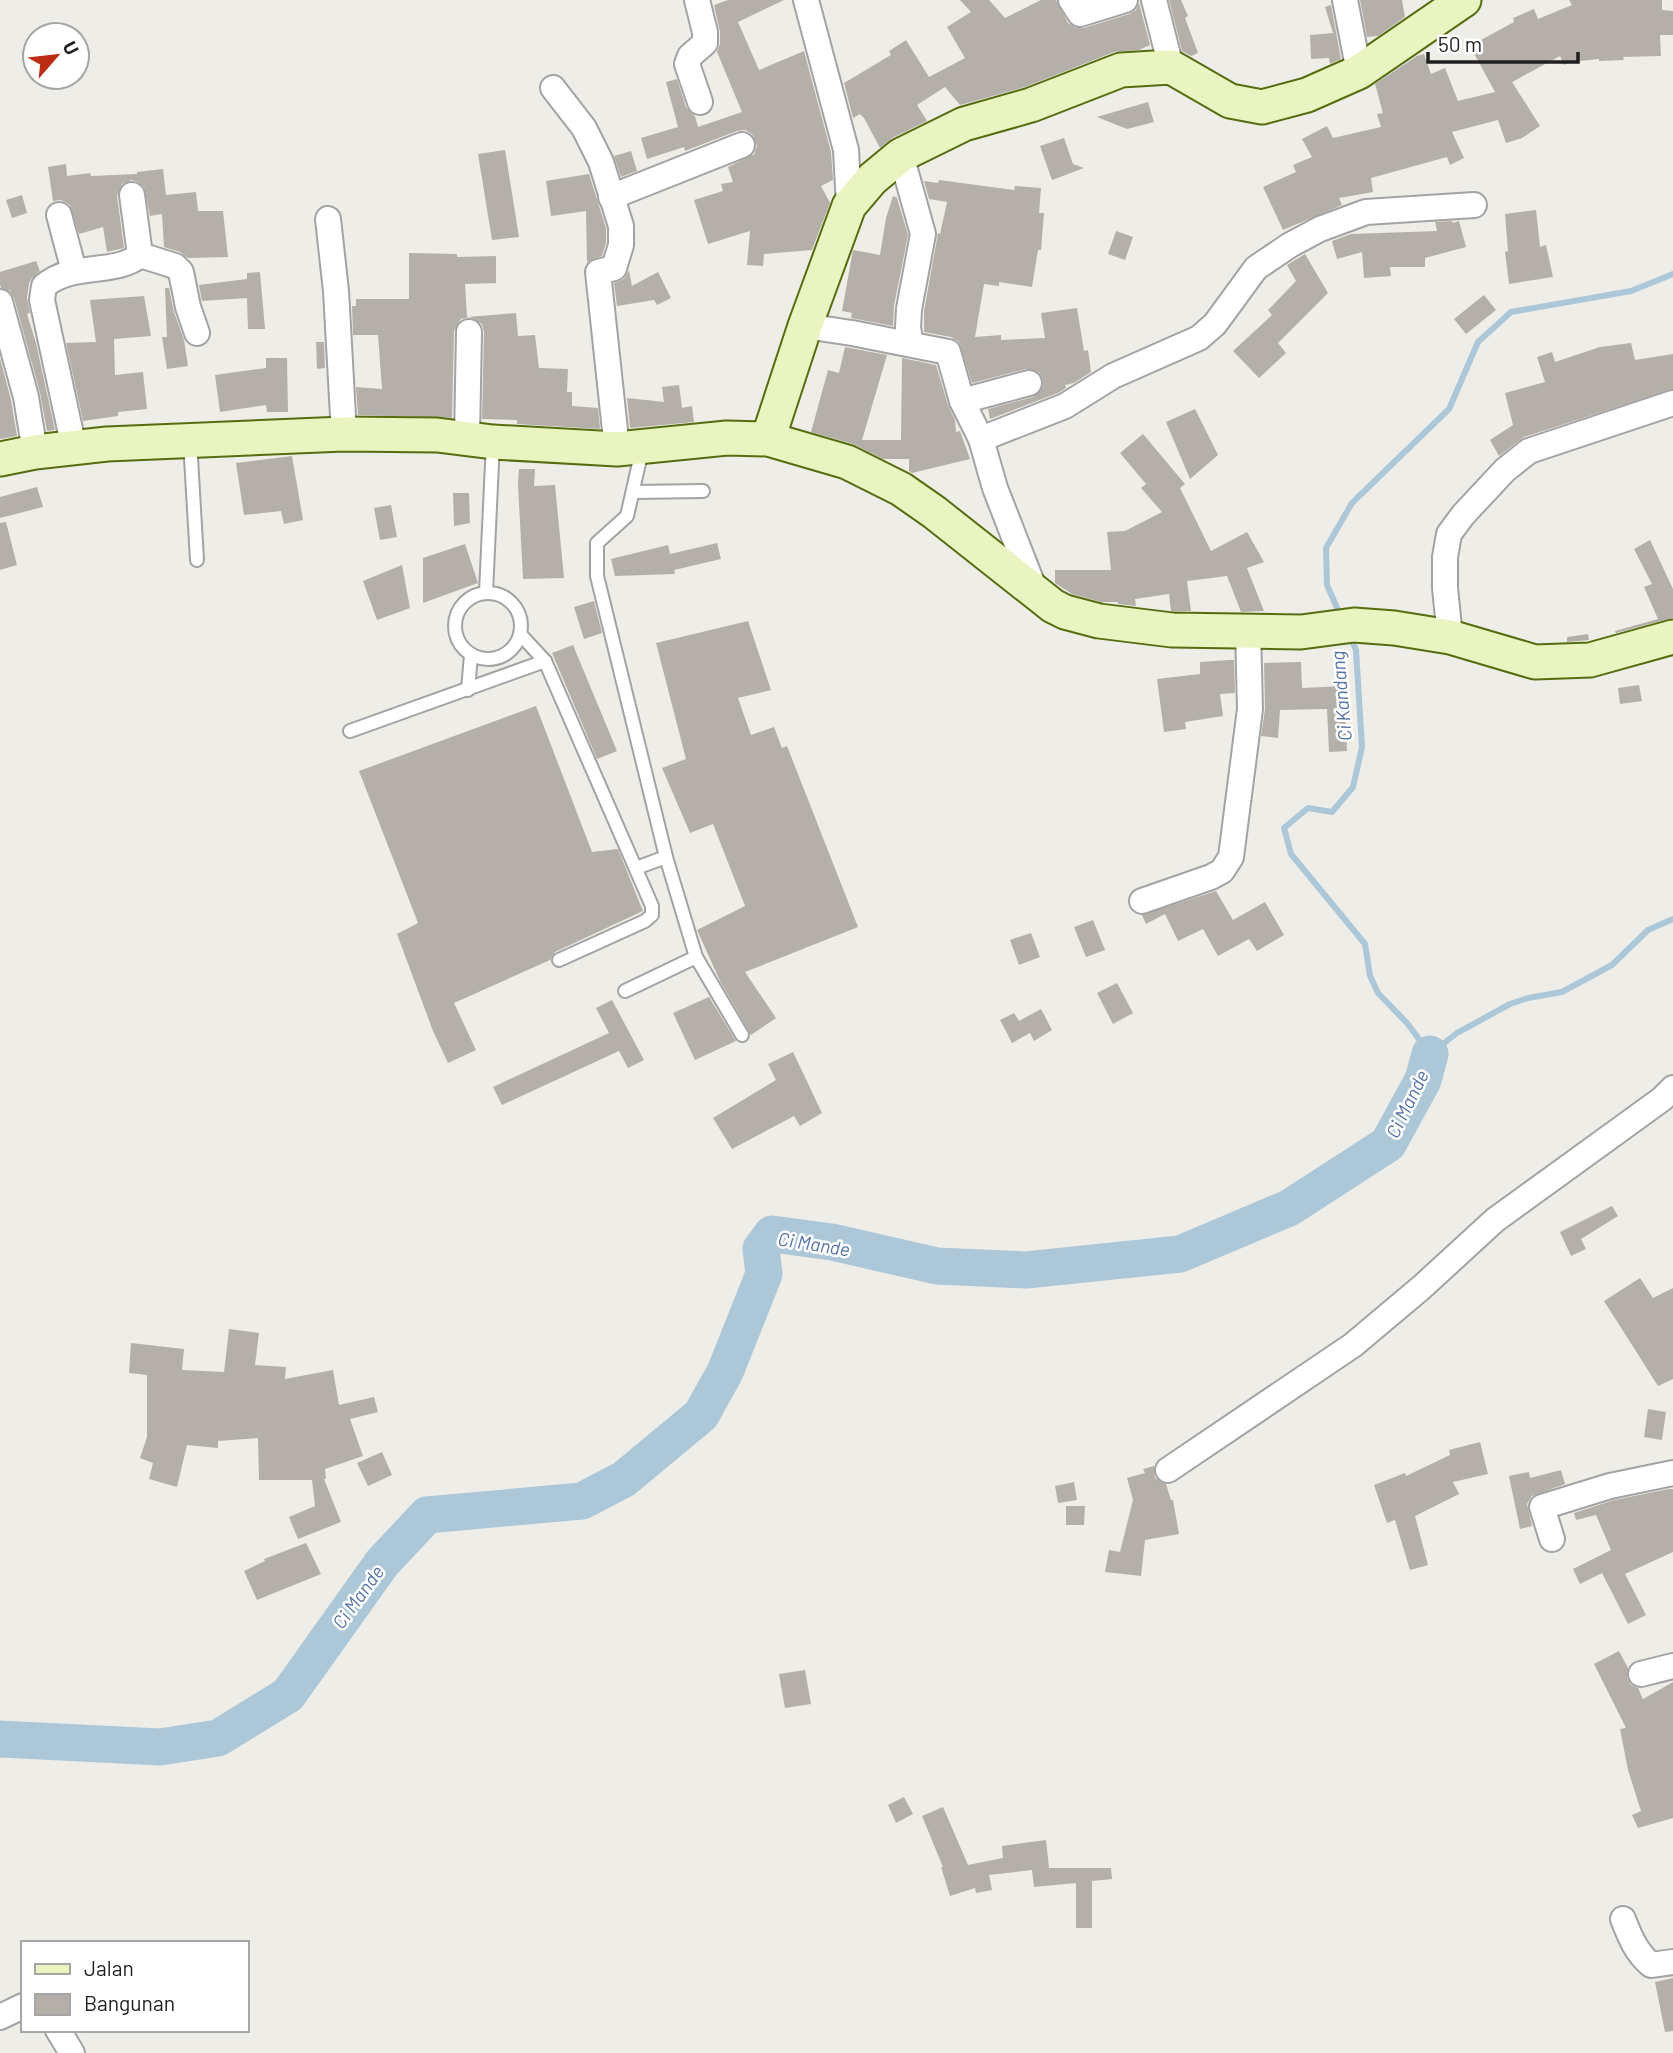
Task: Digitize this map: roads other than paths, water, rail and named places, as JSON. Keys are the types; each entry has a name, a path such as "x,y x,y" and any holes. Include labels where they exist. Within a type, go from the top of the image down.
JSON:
{"main road":[{"path":"768,439 805,326 849,206 872,179 901,155 964,124 1031,105 1121,70 1182,73 1230,101 1262,107 1307,95 1359,72 1462,0"},
{"path":"0,459 74,448 344,434 406,433 630,448 726,438 768,439 847,463 901,489 1036,593 1065,612 1099,621 1172,630 1312,630 1354,625 1450,637 1535,662 1590,660 1673,637"}],"street":[{"path":"697,0 705,43 690,56 687,64 700,102"},
{"path":"806,0 846,150 849,206"},
{"path":"1071,0 1080,14 1125,0"},
{"path":"1154,0 1182,73"},
{"path":"1345,0 1359,72"},
{"path":"553,88 584,128 601,162 621,226 621,245 614,268 598,272 630,448"},
{"path":"611,197 742,145"},
{"path":"901,155 923,234 909,309 911,344"},
{"path":"132,195 140,255"},
{"path":"981,439 1065,406 1113,376 1199,338 1215,324 1256,268 1320,229 1366,212 1474,205"},
{"path":"59,215 74,271"},
{"path":"328,219 337,291 344,434"},
{"path":"74,448 42,300 44,286 53,279 74,271 121,264 140,255 175,266 181,272 188,307 197,333"},
{"path":"0,302 26,397 35,452"},
{"path":"805,326 948,352 962,401 981,439 995,488 1036,593"},
{"path":"469,332 480,439"},
{"path":"962,401 1028,383"},
{"path":"1450,637 1445,588 1445,557 1449,534 1505,470 1529,451 1673,403"},
{"path":"1142,901 1211,877 1222,871 1231,858 1250,709 1248,630"},
{"path":"1168,1470 1353,1345 1422,1287 1494,1220 1662,1099 1673,1088"},
{"path":"1552,1539 1542,1507 1611,1486 1673,1473"},
{"path":"1641,1674 1673,1667"},
{"path":"1623,1919 1631,1942 1651,1965 1673,1962"},
{"path":"0,2017 21,2007"},
{"path":"59,2032 72,2053"}],"lane":[{"path":"480,439 486,592"},
{"path":"190,440 197,560"},
{"path":"630,448 639,458 633,492 625,520 597,543 597,576 666,858 696,957 742,1035"},
{"path":"633,492 703,491"},
{"path":"486,592 504,597 511,603 520,619 520,634 514,646 499,657 481,658 471,655 458,642 454,623 461,605 476,594 486,592"},
{"path":"520,634 545,661 652,906 652,915 645,921 559,960"},
{"path":"468,690 471,655"},
{"path":"350,731 545,661"},
{"path":"636,868 666,858"},
{"path":"625,991 696,957"}],"waterway":[{"name":"Ci Kandang","path":"1341,617 1327,585 1326,548 1352,503 1449,409 1478,342 1511,312 1631,291 1673,274"},
{"name":"Ci Kandang","path":"1350,636 1356,650 1362,747 1353,787 1332,812 1308,808 1284,828 1291,854 1365,944 1370,976 1378,993 1407,1023 1430,1054 1457,1033 1510,1004 1562,992 1612,965 1648,930 1673,919"},
{"name":"Ci Mande","path":"0,1739 160,1747 218,1738 288,1695 382,1563 427,1515 582,1501 624,1479 701,1415 725,1372 764,1274 761,1249 772,1234 832,1242 937,1266 1026,1270 1180,1254 1289,1208 1388,1144 1423,1080 1430,1054"}]}
